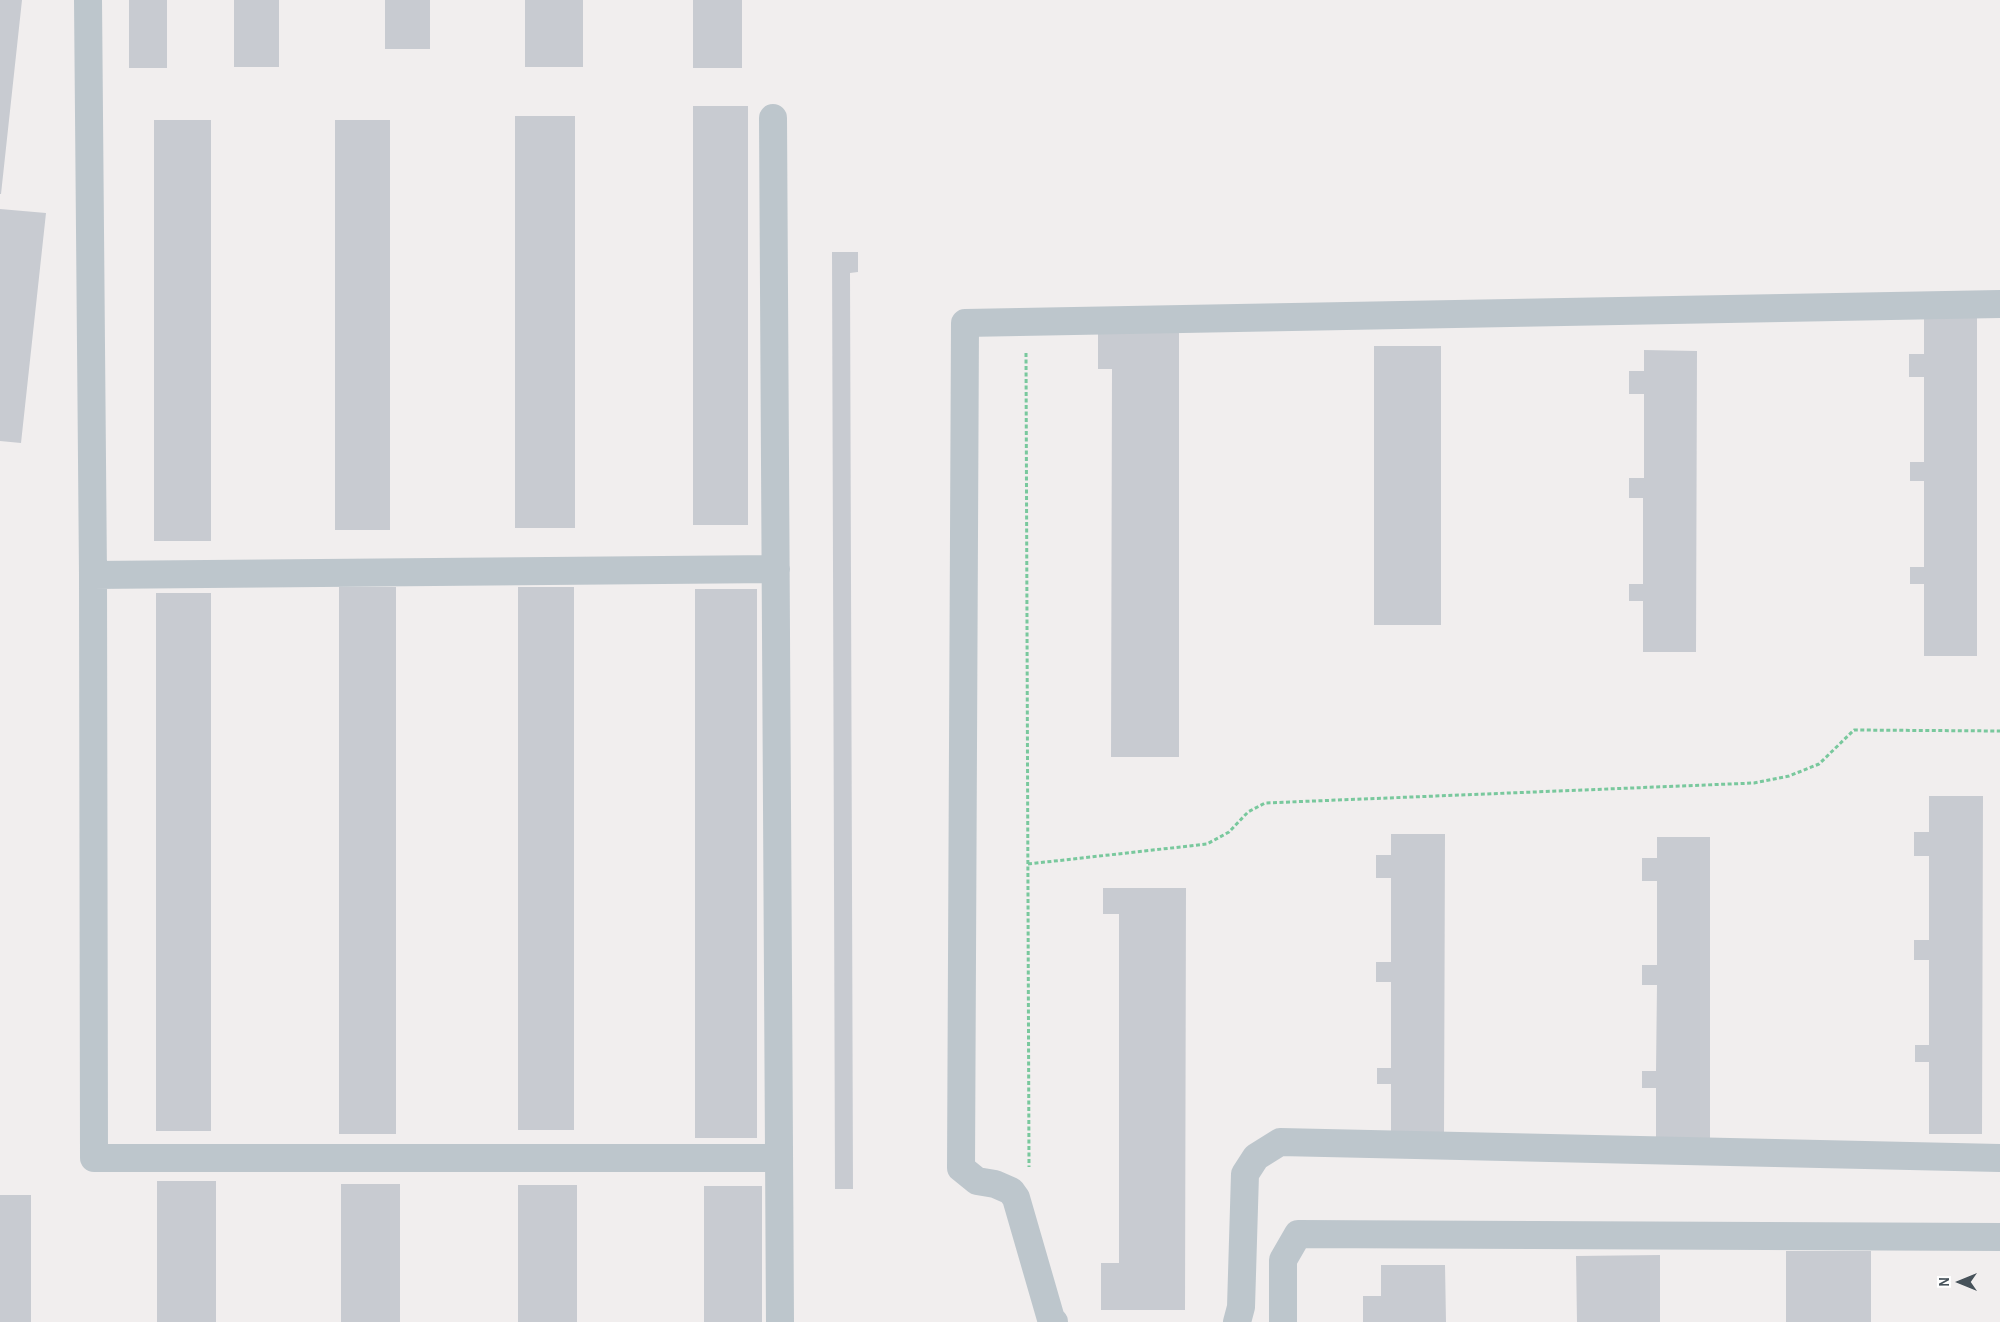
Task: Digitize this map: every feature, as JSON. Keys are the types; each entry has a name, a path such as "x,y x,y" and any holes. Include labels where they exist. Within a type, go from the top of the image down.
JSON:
{"lane":[{"path":"88,0 93,575 94,1158 780,1158"},
{"path":"773,118 780,1322"},
{"path":"1054,1322 1051,1320 1016,1198 1011,1191 995,1184 977,1181 961,1168 964,323 2000,304"},
{"path":"93,575 776,569"},
{"path":"1236,1322 1241,1307 1245,1174 1256,1157 1280,1142 2000,1158"},
{"path":"1283,1322 1283,1260 1298,1234 2000,1236"}],"path":[{"path":"1016,1198 1029,1183 1026,323"},
{"path":"1028,864 1207,844 1229,832 1248,812 1265,803 1754,783 1789,776 1819,764 1854,730 2000,731"}],"building":[{"path":"0,0 22,0 1,194 0,194"},
{"path":"129,0 167,0 167,68 129,68"},
{"path":"234,0 279,0 279,67 234,67"},
{"path":"385,0 430,0 430,49 385,49"},
{"path":"525,0 583,0 583,67 525,67"},
{"path":"693,0 742,0 742,68 693,68"},
{"path":"693,106 748,106 748,525 693,525"},
{"path":"515,116 575,116 575,528 515,528"},
{"path":"154,120 211,120 211,541 154,541"},
{"path":"335,120 390,120 390,530 335,530"},
{"path":"0,209 46,213 21,443 0,441"},
{"path":"832,252 858,252 858,272 850,273 853,1189 835,1189"},
{"path":"1924,318 1977,318 1977,656 1924,656 1924,584 1910,584 1910,567 1924,567 1924,481 1910,481 1910,462 1924,462 1924,377 1909,377 1909,354 1924,354"},
{"path":"1098,329 1179,329 1179,757 1111,757 1112,369 1098,369"},
{"path":"1374,346 1441,346 1441,625 1374,625"},
{"path":"1644,350 1697,351 1696,652 1643,652 1643,601 1629,601 1629,584 1643,584 1643,498 1629,498 1629,478 1644,478 1644,394 1629,394 1629,371 1644,371"},
{"path":"339,587 396,587 396,1134 339,1134"},
{"path":"518,587 574,587 574,1130 518,1130"},
{"path":"695,589 757,589 757,1138 695,1138"},
{"path":"156,593 211,593 211,1131 156,1131"},
{"path":"1929,796 1983,796 1982,1134 1929,1134 1929,1062 1915,1062 1915,1045 1929,1045 1929,960 1914,960 1914,940 1929,940 1929,856 1914,856 1914,832 1929,832"},
{"path":"1391,834 1445,834 1444,1136 1391,1136 1391,1084 1377,1084 1377,1068 1391,1068 1391,982 1376,982 1376,962 1391,962 1391,878 1376,878 1376,855 1391,855"},
{"path":"1657,837 1710,837 1710,1139 1656,1139 1656,1088 1642,1088 1642,1071 1656,1071 1657,985 1642,985 1642,965 1657,965 1657,881 1642,881 1642,858 1657,858"},
{"path":"1103,888 1186,888 1185,1310 1101,1310 1101,1263 1119,1263 1119,914 1103,914"},
{"path":"157,1181 216,1181 216,1322 157,1322"},
{"path":"341,1184 400,1184 400,1322 341,1322"},
{"path":"518,1185 577,1185 577,1322 518,1322"},
{"path":"704,1186 762,1186 762,1322 704,1322"},
{"path":"0,1195 31,1195 31,1322 0,1322"},
{"path":"1786,1251 1871,1251 1871,1322 1786,1322"},
{"path":"1660,1255 1660,1322 1577,1322 1576,1256"},
{"path":"1381,1265 1445,1265 1446,1322 1363,1322 1363,1296 1381,1296"}]}
